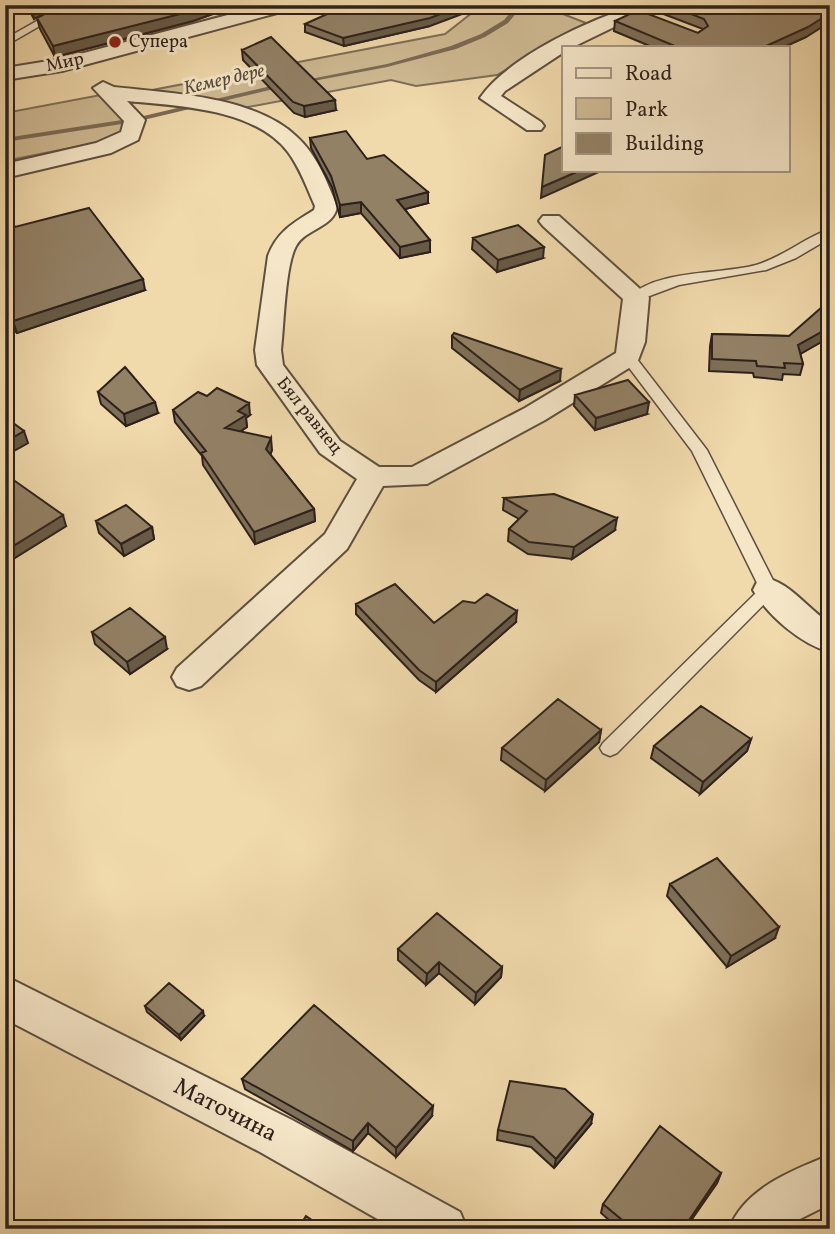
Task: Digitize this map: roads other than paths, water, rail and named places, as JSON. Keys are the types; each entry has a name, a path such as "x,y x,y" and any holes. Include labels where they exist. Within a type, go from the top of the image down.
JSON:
{"street":[{"name":"Мир","path":"5,74 62,65 286,5"},
{"path":"565,46 641,8 658,21"},
{"path":"534,125 491,103 490,98 494,89 518,71 562,47"},
{"path":"5,171 103,148 131,136 133,121 111,93 62,65"},
{"name":"Бял равнец","path":"111,93 178,99 254,119 289,140 310,168 326,206 318,220 296,231 285,243 280,256 268,337 270,365 330,447 351,464 374,476 417,477 535,414 628,357"},
{"path":"551,221 636,297 631,322 634,344 628,357"},
{"path":"189,677 336,541 374,476"},
{"path":"769,590 802,621 830,640"},
{"name":"Маточина","path":"5,996 69,1032 276,1136 443,1229"},
{"path":"753,1229 783,1202 830,1179"}],"lane":[{"path":"5,44 72,5"},
{"path":"636,297 674,279 751,270 774,263 830,233"},
{"path":"610,748 769,590 699,450 628,357"}],"waterway":[{"name":"Кемер дере","path":"303,81 387,65 454,47 483,35 506,21 520,5"},
{"name":"Кемер дере","path":"5,140 135,120 284,85"}],"place":[{"name":"Супера","path":"115,42"}]}
